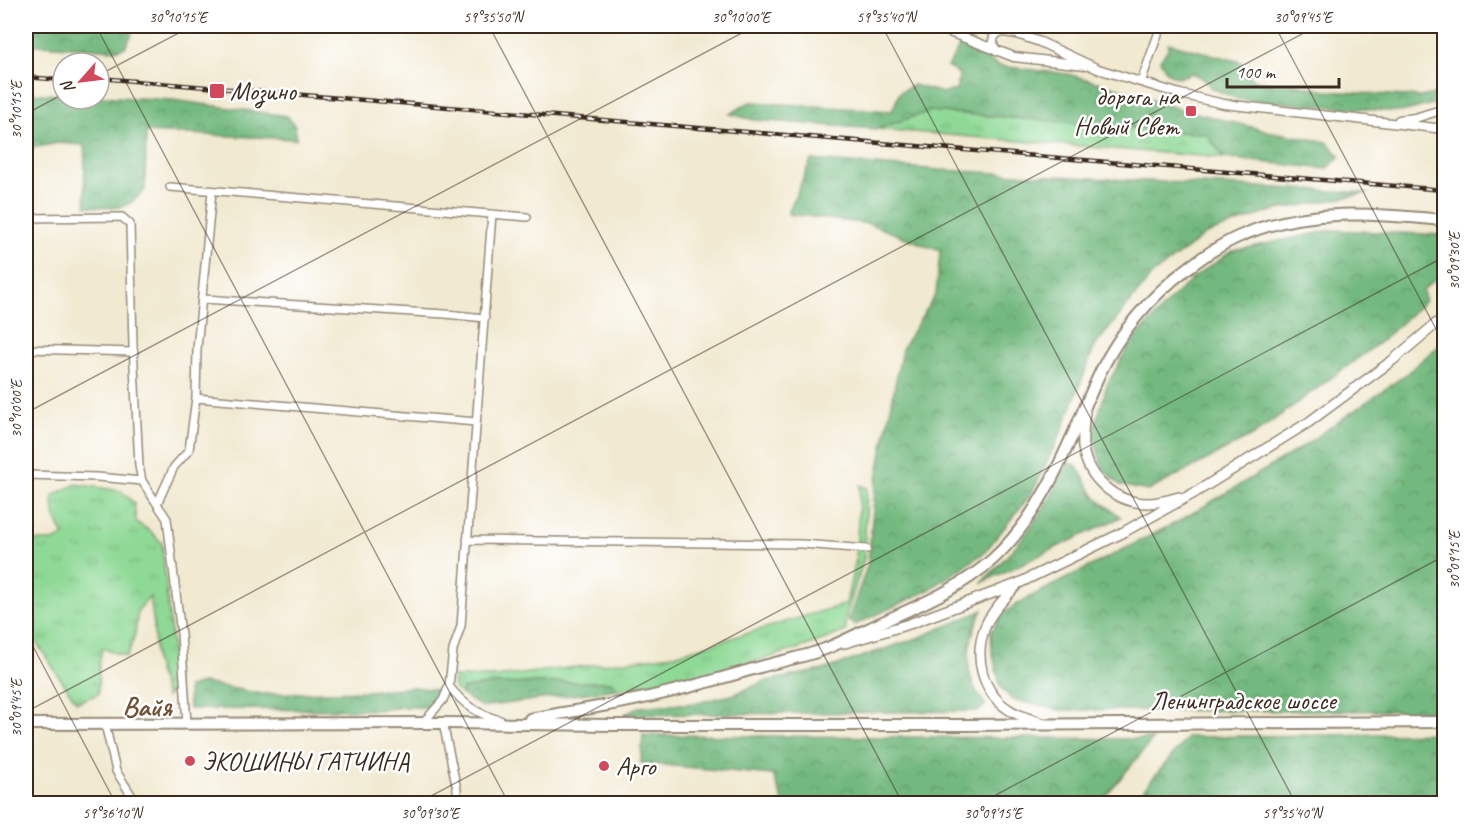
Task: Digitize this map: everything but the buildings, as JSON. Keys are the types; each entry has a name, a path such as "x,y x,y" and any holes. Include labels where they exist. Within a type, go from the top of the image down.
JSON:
{"main road":[{"path":"825,649 938,597 966,580 992,560 1014,537 1034,510 1058,468 1110,352 1134,318 1192,264 1234,239 1276,223 1308,217 1373,213 1444,220"},
{"path":"26,724 509,723 655,696 825,649 909,624 1017,584 1120,534 1196,492 1309,422 1394,360 1444,317"},
{"path":"1086,406 1083,446 1090,469 1102,486 1125,499 1145,503 1165,501 1196,492"},
{"path":"1017,584 986,625 981,642 980,663 984,681 996,700 1010,711 1042,723"},
{"name":"Ленинградское шоссе","path":"509,723 603,725 1444,722"}],"street":[{"path":"934,26 996,51 1033,60 1091,66"},
{"path":"965,26 1001,31 1040,42 1091,66 1198,99 1224,104 1444,129"},
{"path":"1141,82 1161,26"},
{"path":"996,51 992,42 1001,31"},
{"path":"1033,60 1038,58 1042,52 1040,42"},
{"path":"1381,121 1415,118 1444,109"},
{"path":"170,187 527,217"},
{"path":"157,504 174,467 189,450 196,398 197,349 212,191"},
{"path":"423,723 443,700 449,686 453,650 461,626 492,214"},
{"path":"26,218 122,217 130,224 134,352 142,481 167,519 174,560 181,634 186,724"},
{"path":"203,299 485,318"},
{"path":"26,350 134,352"},
{"path":"196,398 476,422"},
{"path":"26,475 142,481"},
{"path":"467,540 802,544 867,549"},
{"path":"449,686 460,701 470,709 509,723"},
{"path":"442,723 457,789 457,804"},
{"path":"105,724 116,771 138,804"}],"green space":[{"path":"26,26 122,26 132,34 125,47 115,50 26,44"},
{"path":"1168,43 1241,62 1252,79 1270,84 1296,84 1327,91 1421,97 1444,92 1444,99 1437,103 1401,112 1238,99 1211,88 1205,80 1192,73 1177,77 1169,74 1160,60 1168,49"},
{"path":"960,45 999,66 1068,74 1176,108 1267,131 1327,142 1340,156 1327,169 1224,158 1207,134 930,111 877,129 754,120 730,114 750,102 892,111 900,92 913,85 943,93 957,90 959,74 948,67"},
{"path":"26,93 51,94 51,111 111,111 111,97 173,100 287,116 295,126 296,139 146,132 145,190 125,206 105,208 86,206 84,145 58,143 26,149"},
{"path":"930,111 1207,134 1224,158 877,129"},
{"path":"811,160 941,170 1368,193 1272,211 1206,234 1152,275 1095,346 1063,428 1032,493 984,553 927,591 855,625 848,621 868,564 875,489 902,349 936,294 940,251 870,224 788,214"},
{"path":"1331,230 1444,235 1444,272 1423,290 1425,301 1379,343 1253,435 1148,491 1120,485 1102,468 1093,433 1107,385 1130,344 1172,298 1196,276 1232,251"},
{"path":"1444,341 1444,711 1059,710 1011,699 1000,686 992,651 991,632 1003,613 1183,519 1299,449 1405,375"},
{"path":"1068,463 1076,465 1095,497 1121,517 981,583 1008,555 1041,513"},
{"path":"76,484 121,491 134,503 136,522 162,543 176,686 166,697 155,661 154,625 150,597 138,610 135,634 127,657 102,648 98,694 77,702 30,634 26,634 26,541 53,541 64,536 54,515 53,496"},
{"path":"860,485 867,488 864,558 845,620 846,631 762,660 676,680 618,689 611,682 491,684 462,689 462,695 454,688 453,677 496,677 674,655 846,604 856,558"},
{"path":"983,610 972,636 969,656 973,684 986,705 979,711 624,715 639,707 696,703 732,695 766,681 823,670 923,636"},
{"path":"611,682 618,689 482,707 462,695 462,689 491,684"},
{"path":"203,683 262,694 368,691 415,687 435,690 440,698 436,706 382,710 189,709 188,687"},
{"path":"1444,733 1444,803 1132,803 1188,737"},
{"path":"643,735 1153,739 1100,803 784,804 773,775 641,763"}],"railway":[{"path":"26,77 51,79"},
{"path":"111,79 1444,190"}],"place":[{"name":"Мозино","path":"217,91"},
{"name":"дорога на Новый Свет","path":"1191,111"},
{"name":"ЭКОШИНЫ ГАТЧИНА","path":"190,761"},
{"name":"Арго","path":"604,766"}],"district":[{"name":"Вайя","path":"147,706"}]}
